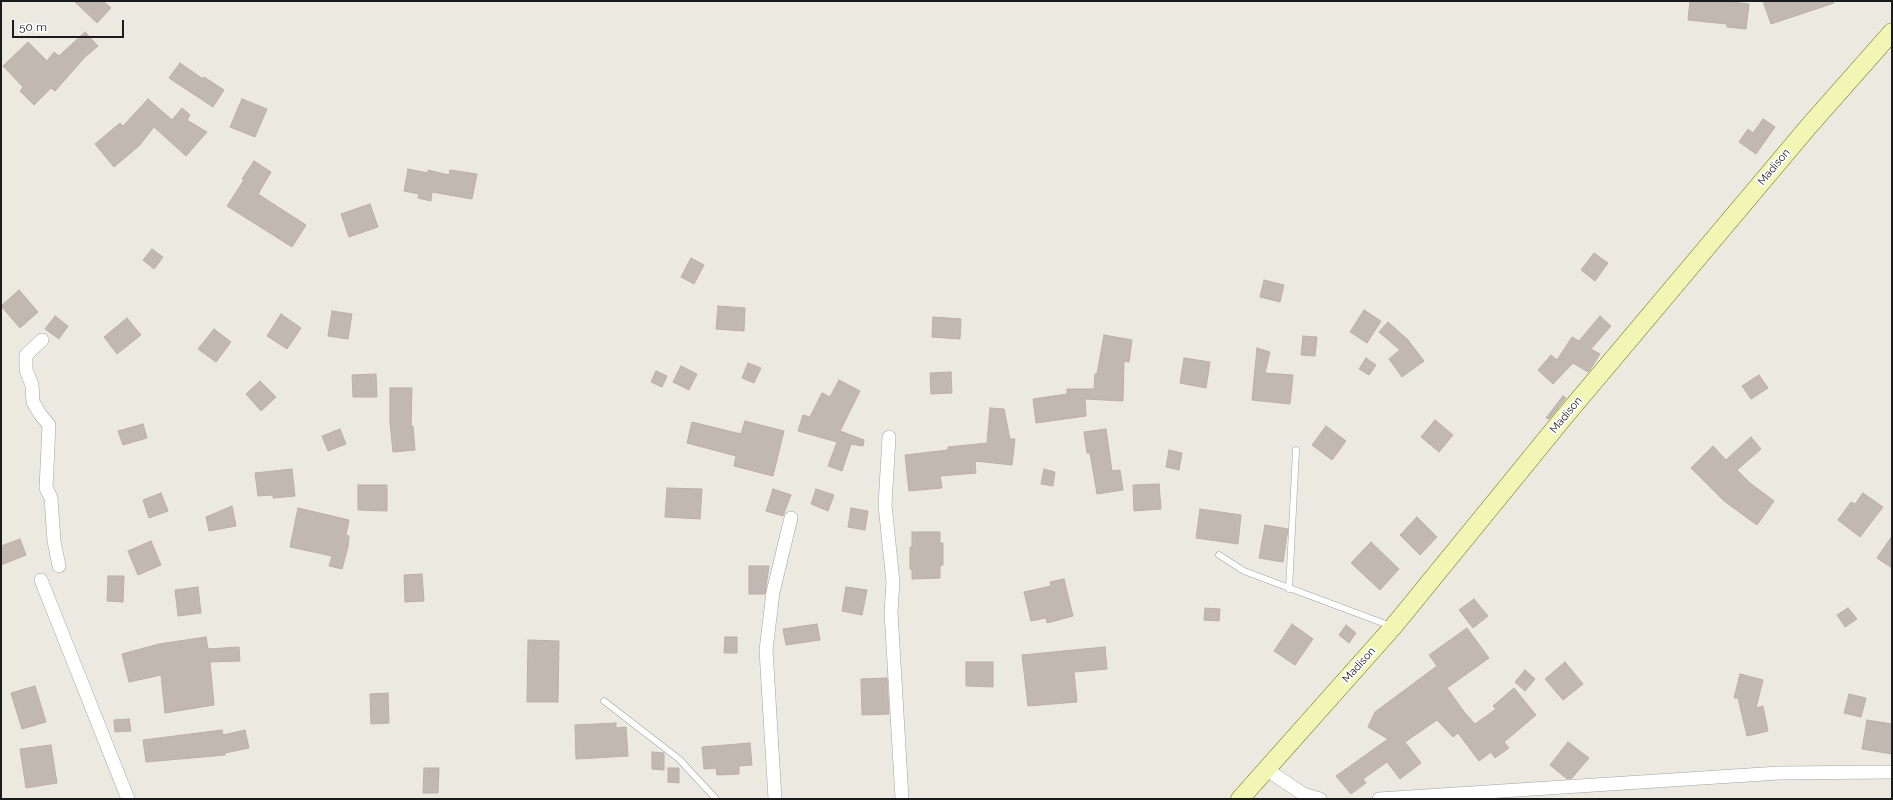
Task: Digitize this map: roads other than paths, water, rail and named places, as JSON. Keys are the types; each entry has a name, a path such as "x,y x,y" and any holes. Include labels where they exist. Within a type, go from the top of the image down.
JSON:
{"street":[{"name":"Madison","path":"1240,799 1393,627 1575,404 1809,126 1892,32"},
{"path":"42,340 26,355 26,370 32,385 33,402 40,414 50,425 46,488 51,498 54,541 59,566"},
{"path":"889,437 885,505 893,582 891,612 902,799"},
{"path":"775,799 766,650 773,592 791,518"},
{"path":"41,580 128,799"},
{"path":"1266,770 1303,794 1320,799"},
{"path":"1379,799 1779,773 1892,772"}],"lane":[{"path":"1289,588 1296,450"},
{"path":"1219,555 1244,570 1393,627"},
{"path":"604,701 679,759 716,799"}]}
